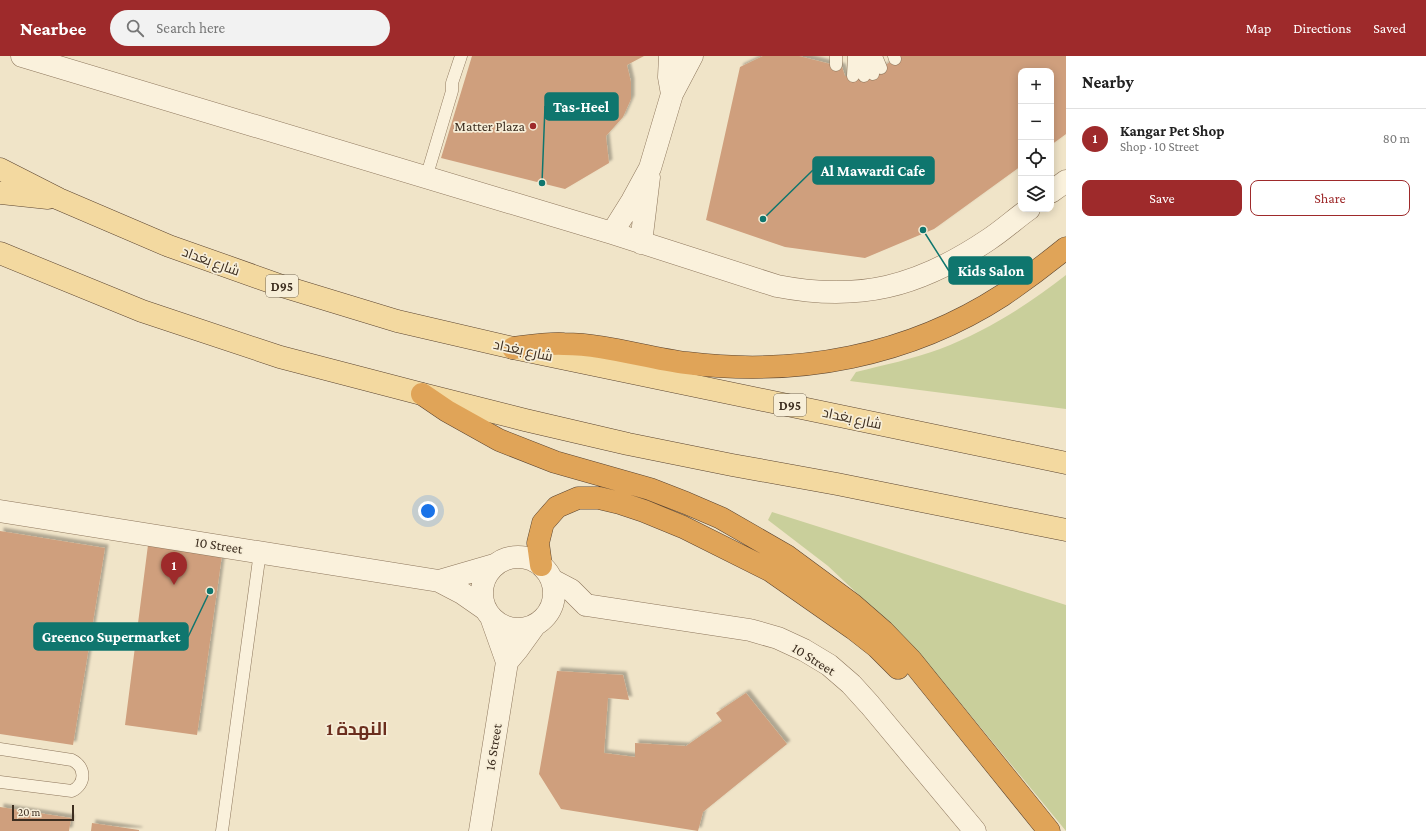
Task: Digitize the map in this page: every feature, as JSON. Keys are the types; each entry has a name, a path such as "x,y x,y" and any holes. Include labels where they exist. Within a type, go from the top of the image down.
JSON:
{"highway":[{"path":"513,348 539,344 591,346 687,363 723,367 759,368 795,366 839,360 883,350 924,335 964,317 1002,295 1041,268 1066,248"},
{"path":"422,394 447,411 500,440 555,462 643,487 686,503 721,518 788,556 852,604 883,631 911,660 937,691 961,724 1049,831"},
{"path":"547,573 538,543 543,523 557,507 578,498 599,498 644,511 683,527 772,571 877,647 918,687 961,724"}],"main road":[{"name":"شارع بغداد","path":"0,169 59,199 169,246 282,286 397,321 513,348 1066,463"},
{"path":"0,193 59,199"},
{"path":"0,253 142,311 280,357 422,394 628,444 1066,530"}],"street":[{"path":"22,56 68,63 424,177 612,233 777,286 803,291 838,293 875,290 914,280 950,263 988,240 1025,212"},
{"path":"670,56 669,77 672,94"},
{"path":"640,242 650,168 672,94 692,56"},
{"path":"612,233 650,168"},
{"path":"1054,190 1066,181"},
{"name":"10 Street","path":"0,511 439,581"},
{"path":"439,581 462,594 488,613 504,627 512,629 528,628 541,620 586,604 571,590 547,573 533,559 523,556 513,556 503,559 494,565 484,580 481,590 482,599 488,613 507,662 517,650 541,620 551,608 554,599 554,589 547,573"},
{"path":"439,581 494,565"},
{"name":"10 Street","path":"586,604 750,630 778,638 804,650 829,665 851,684 975,831"},
{"name":"16 Street","path":"480,831 507,662"}],"lane":[{"path":"424,177 452,91 452,83 461,56"},
{"path":"858,57 862,67 868,74 876,56"},
{"path":"222,831 260,552"},
{"path":"0,749 72,760 80,766 83,772 82,780 78,787 72,791 0,782"}],"green space":[{"path":"1066,275 1066,409 850,381 856,372 930,353 974,334 1022,307"},
{"path":"772,512 1066,605 1066,831 939,677 894,628 828,566 768,520"}],"building":[{"name":"Matter Plaza","path":"472,56 644,56 627,65 631,82 631,99 623,117 606,136 609,163 565,189 441,158"},
{"path":"763,56 799,56 842,67 845,76 853,76 881,68 899,56 1066,56 1066,134 1054,143 1054,68 1018,68 1018,168 934,229 865,258 785,247 706,220 740,67"},
{"path":"0,531 105,548 73,745 0,734"},
{"path":"148,545 222,555 197,735 125,725"},
{"path":"557,671 623,675 629,700 608,698 604,753 635,757 635,743 686,746 722,721 716,713 746,693 787,744 703,812 698,831 561,809 539,774"},
{"path":"0,807 71,818 69,831 0,831"},
{"path":"92,823 139,830 139,831 91,831"}],"place":[{"name":"Matter Plaza","path":"533,126"},
{"name":"Tas-Heel","path":"542,183"},
{"name":"Al Mawardi Cafe","path":"763,219"},
{"name":"Kids Salon","path":"923,230"},
{"name":"Kangar Pet Shop","path":"174,585"},
{"name":"Greenco Supermarket","path":"210,591"}],"district":[{"name":"النهدة 1","path":"357,729"}]}
